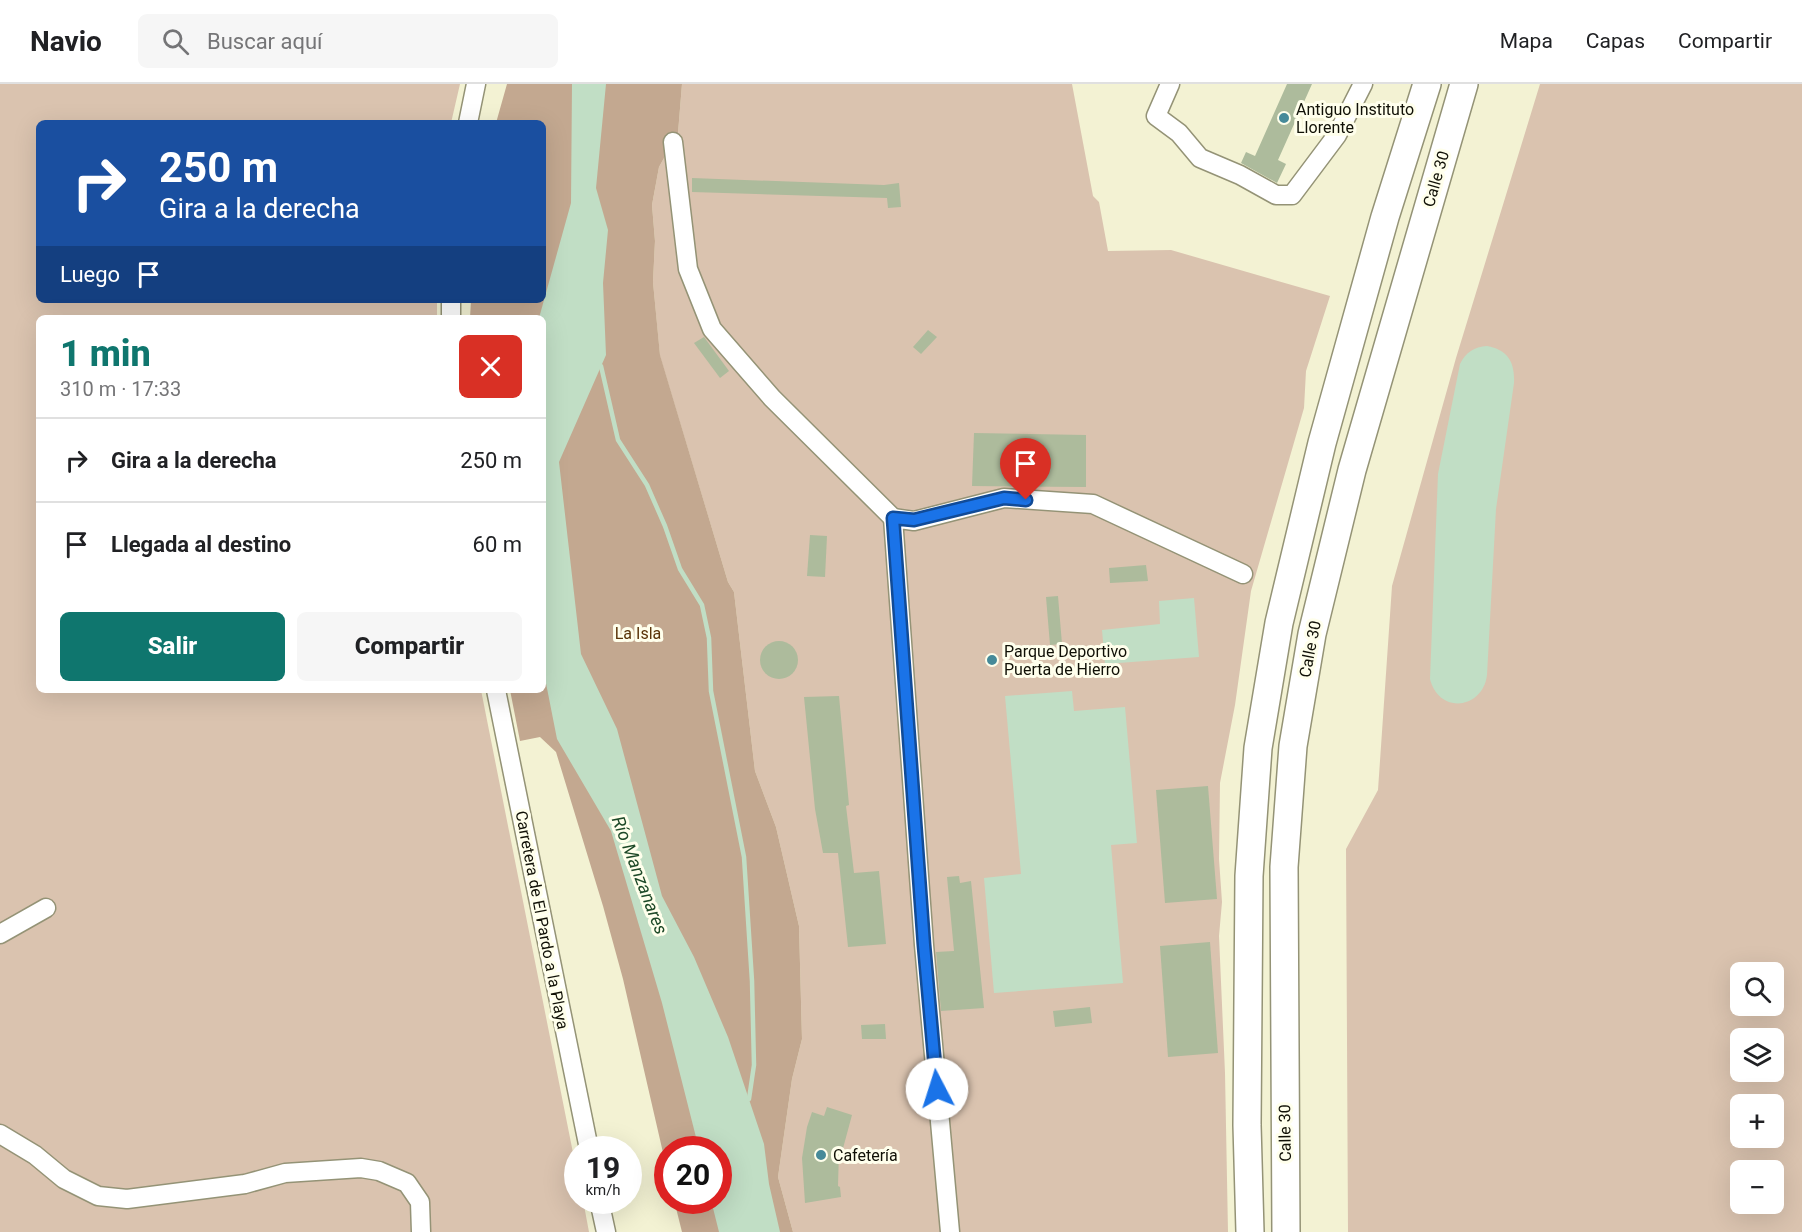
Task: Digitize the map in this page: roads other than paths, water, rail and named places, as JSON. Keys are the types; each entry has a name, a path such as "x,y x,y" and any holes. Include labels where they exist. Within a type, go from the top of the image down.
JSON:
{"highway":[{"path":"1406,148 1412,84"},
{"path":"1250,1232 1247,1125 1249,876 1258,748 1279,623 1322,443 1385,217 1427,84"},
{"name":"Calle 30","path":"1286,1232 1284,867 1293,747 1312,634 1352,470 1464,84"},
{"path":"1412,260 1443,206 1480,84"}],"street":[{"path":"469,120 476,84"},
{"path":"1170,84 1156,116 1179,133 1200,158 1276,195 1292,195 1337,135 1363,84"},
{"path":"673,142 688,269 712,329 772,398 893,518 914,520 1004,498 1093,504 1243,574"},
{"path":"893,518 924,945 950,1232"},
{"name":"Carretera de El Pardo a la Playa","path":"497,693 586,1136"},
{"path":"0,934 46,908"},
{"path":"0,1134 35,1155 64,1179 98,1196 127,1199 245,1184 285,1173 361,1168 379,1171 407,1183 420,1202 421,1232"},
{"path":"603,1214 606,1232"}],"water":[{"name":"Río Manzanares","path":"572,84 606,84 596,188 608,230 603,283 606,355 559,462 581,654 617,729 662,896 694,957 728,1037 764,1144 769,1184 780,1232 719,1232 714,1214 732,1214 732,1136 696,1136 662,1003 611,831 557,739 546,683 546,315 540,315 543,303 546,303 546,293 571,203"},
{"path":"1487,346 1500,351 1509,358 1514,383 1496,509 1487,675 1478,695 1470,701 1451,703 1435,691 1430,679 1438,474 1460,364 1471,351"},
{"path":"1194,598 1199,657 1105,664 1102,630 1160,624 1159,601"},
{"path":"1072,691 1074,711 1125,707 1137,843 1111,845 1123,983 994,993 984,878 1021,874 1005,696"}],"waterway":[{"path":"601,366 618,440 647,485 680,569 702,605 709,638 711,691 744,857 752,981 754,1065 749,1099"}],"place":[{"name":"Antiguo Instituto Llorente","path":"1284,118"},
{"name":"Parque Deportivo Puerta de Hierro","path":"992,660"},
{"name":"Cafetería","path":"821,1155"}],"park label":[{"name":"La Isla","path":"638,633"}]}
